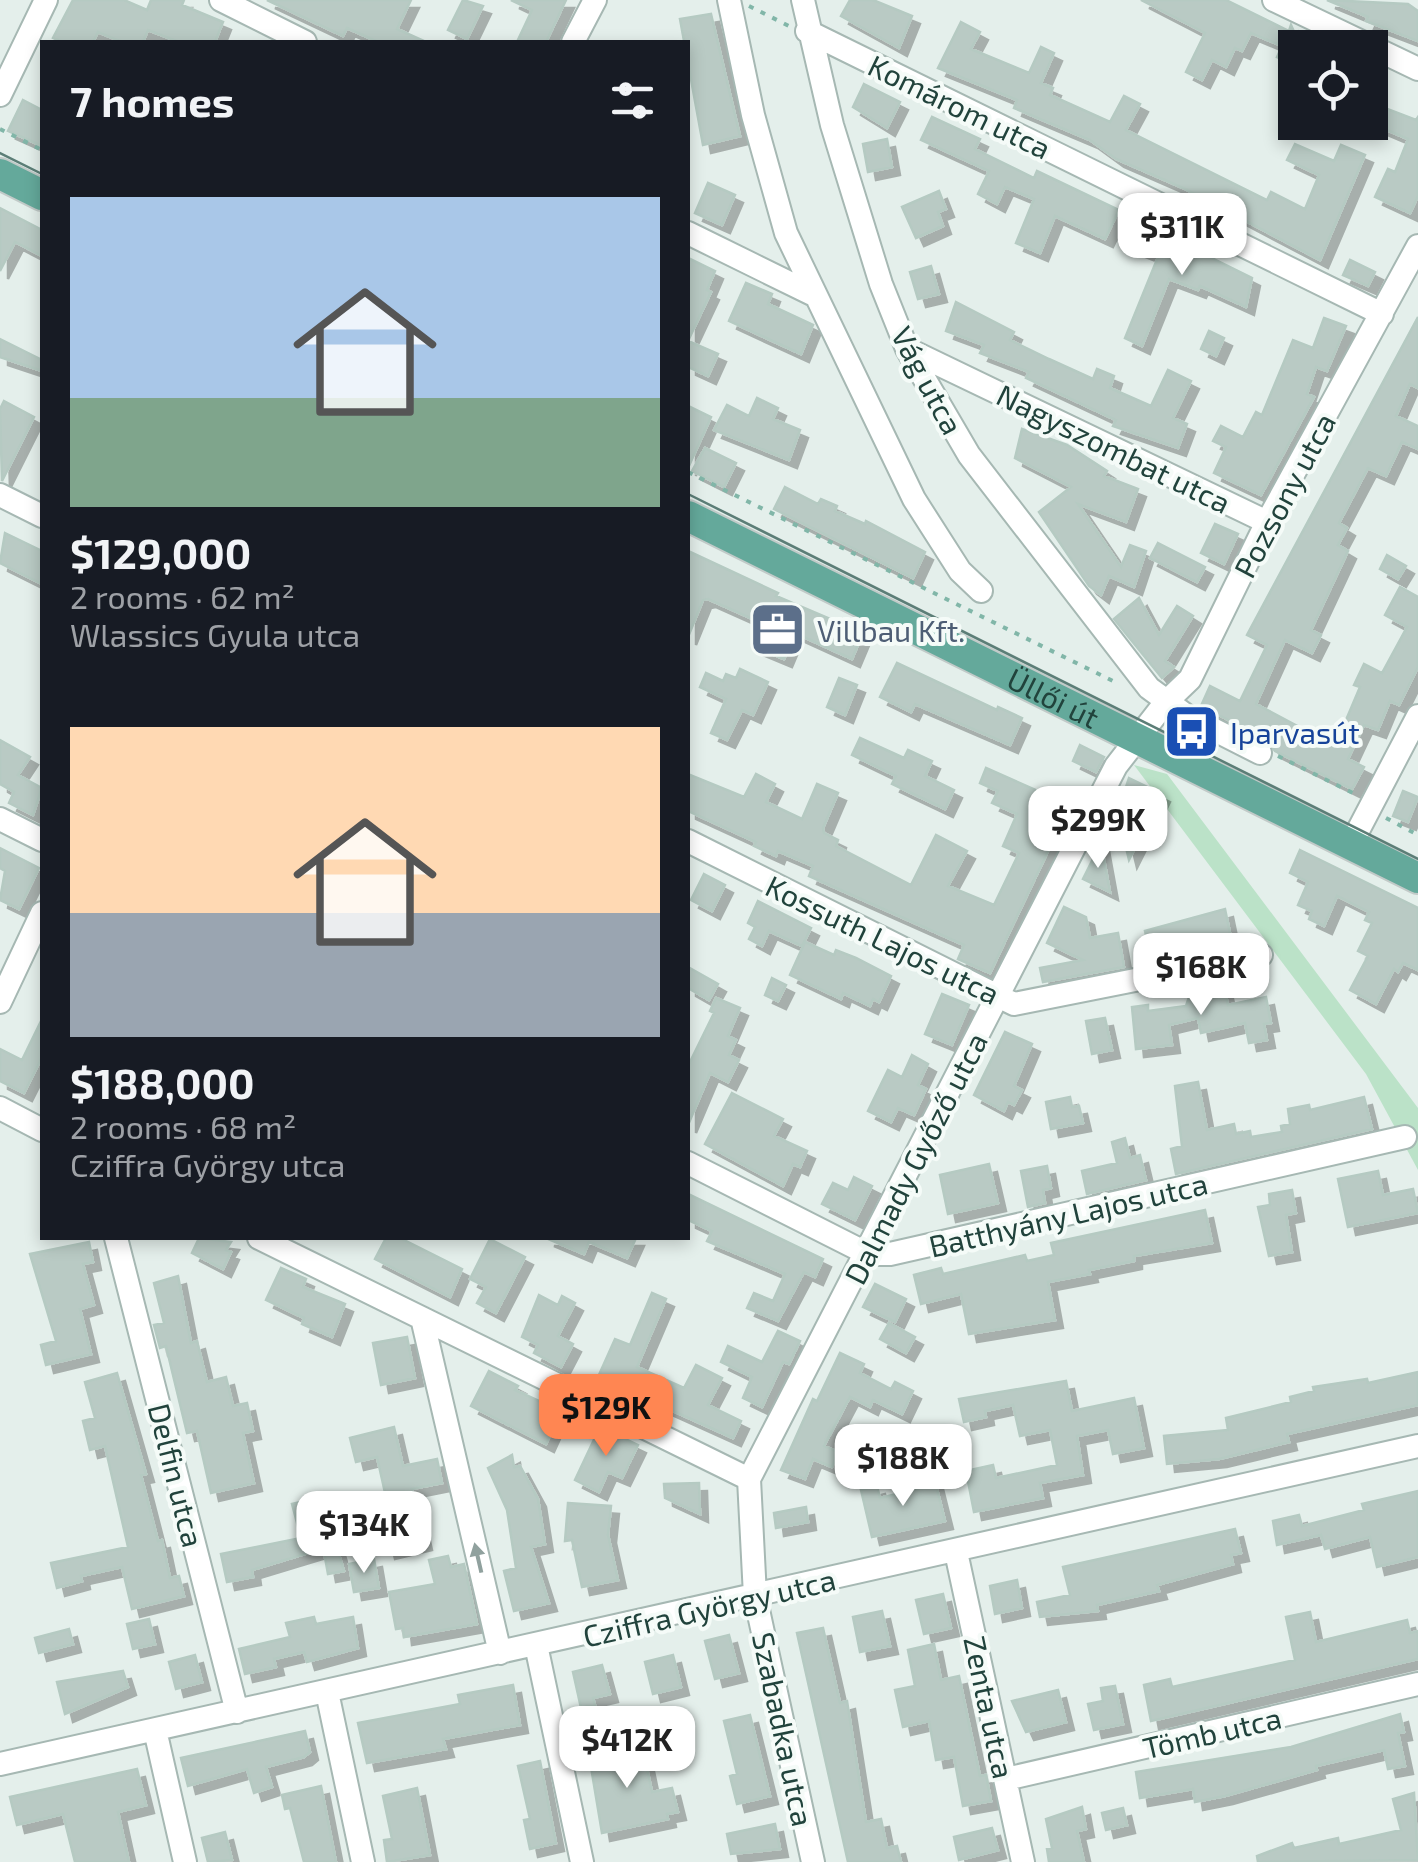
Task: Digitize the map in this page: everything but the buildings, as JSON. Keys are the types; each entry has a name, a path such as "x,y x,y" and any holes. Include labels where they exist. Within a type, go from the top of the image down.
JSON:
{"main road":[{"path":"0,174 40,194"},
{"name":"Üllői út","path":"690,517 1418,878"}],"street":[{"path":"0,95 46,0"},
{"path":"221,0 301,40"},
{"path":"574,40 595,0"},
{"name":"Vág utca","path":"729,0 753,115 786,233 812,294 914,499 960,571 982,591"},
{"name":"Vág utca","path":"803,0 807,31 875,266 906,348 969,455 1124,660 1165,703 1260,753"},
{"path":"1281,2 1418,68"},
{"name":"Komárom utca","path":"807,31 1382,314"},
{"path":"690,234 812,294"},
{"name":"Pozsony utca","path":"1140,737 1165,703 1190,679 1267,522 1418,246"},
{"name":"Nagyszombat utca","path":"906,348 1267,522"},
{"path":"0,495 40,515"},
{"path":"1352,844 1418,716"},
{"name":"Dalmady Győző utca","path":"749,1479 1116,766 1140,737"},
{"path":"0,819 40,839"},
{"name":"Kossuth Lajos utca","path":"690,842 1014,1004 1262,955"},
{"path":"0,1002 40,917"},
{"path":"0,1108 40,1129"},
{"name":"Batthyány Lajos utca","path":"868,1254 890,1254 1406,1137"},
{"path":"690,1164 868,1254"},
{"name":"Delfin utca","path":"117,1240 237,1712"},
{"path":"263,1240 749,1479 755,1596"},
{"path":"422,1318 500,1653"},
{"name":"Cziffra György utca","path":"0,1764 1418,1446"},
{"name":"Zenta utca","path":"956,1552 1023,1862"},
{"name":"Szabadka utca","path":"755,1596 813,1862"},
{"path":"536,1645 582,1862"},
{"name":"Tömb utca","path":"1006,1779 1418,1684"},
{"path":"326,1692 363,1862"},
{"path":"156,1730 184,1862"}],"path":[{"path":"741,0 770,20 807,31"},
{"path":"0,129 40,149"},
{"path":"690,473 1122,686"},
{"path":"1260,753 1263,748 1357,795 1370,808 1418,834"}],"green space":[{"path":"1134,765 1167,774 1418,1108 1418,1170 1366,1074"}],"tram line":[{"path":"0,153 40,173"},
{"path":"690,495 1418,859"}],"place":[{"name":"Villbau Kft.","path":"778,630"},
{"name":"Iparvasút","path":"1191,732"}]}
